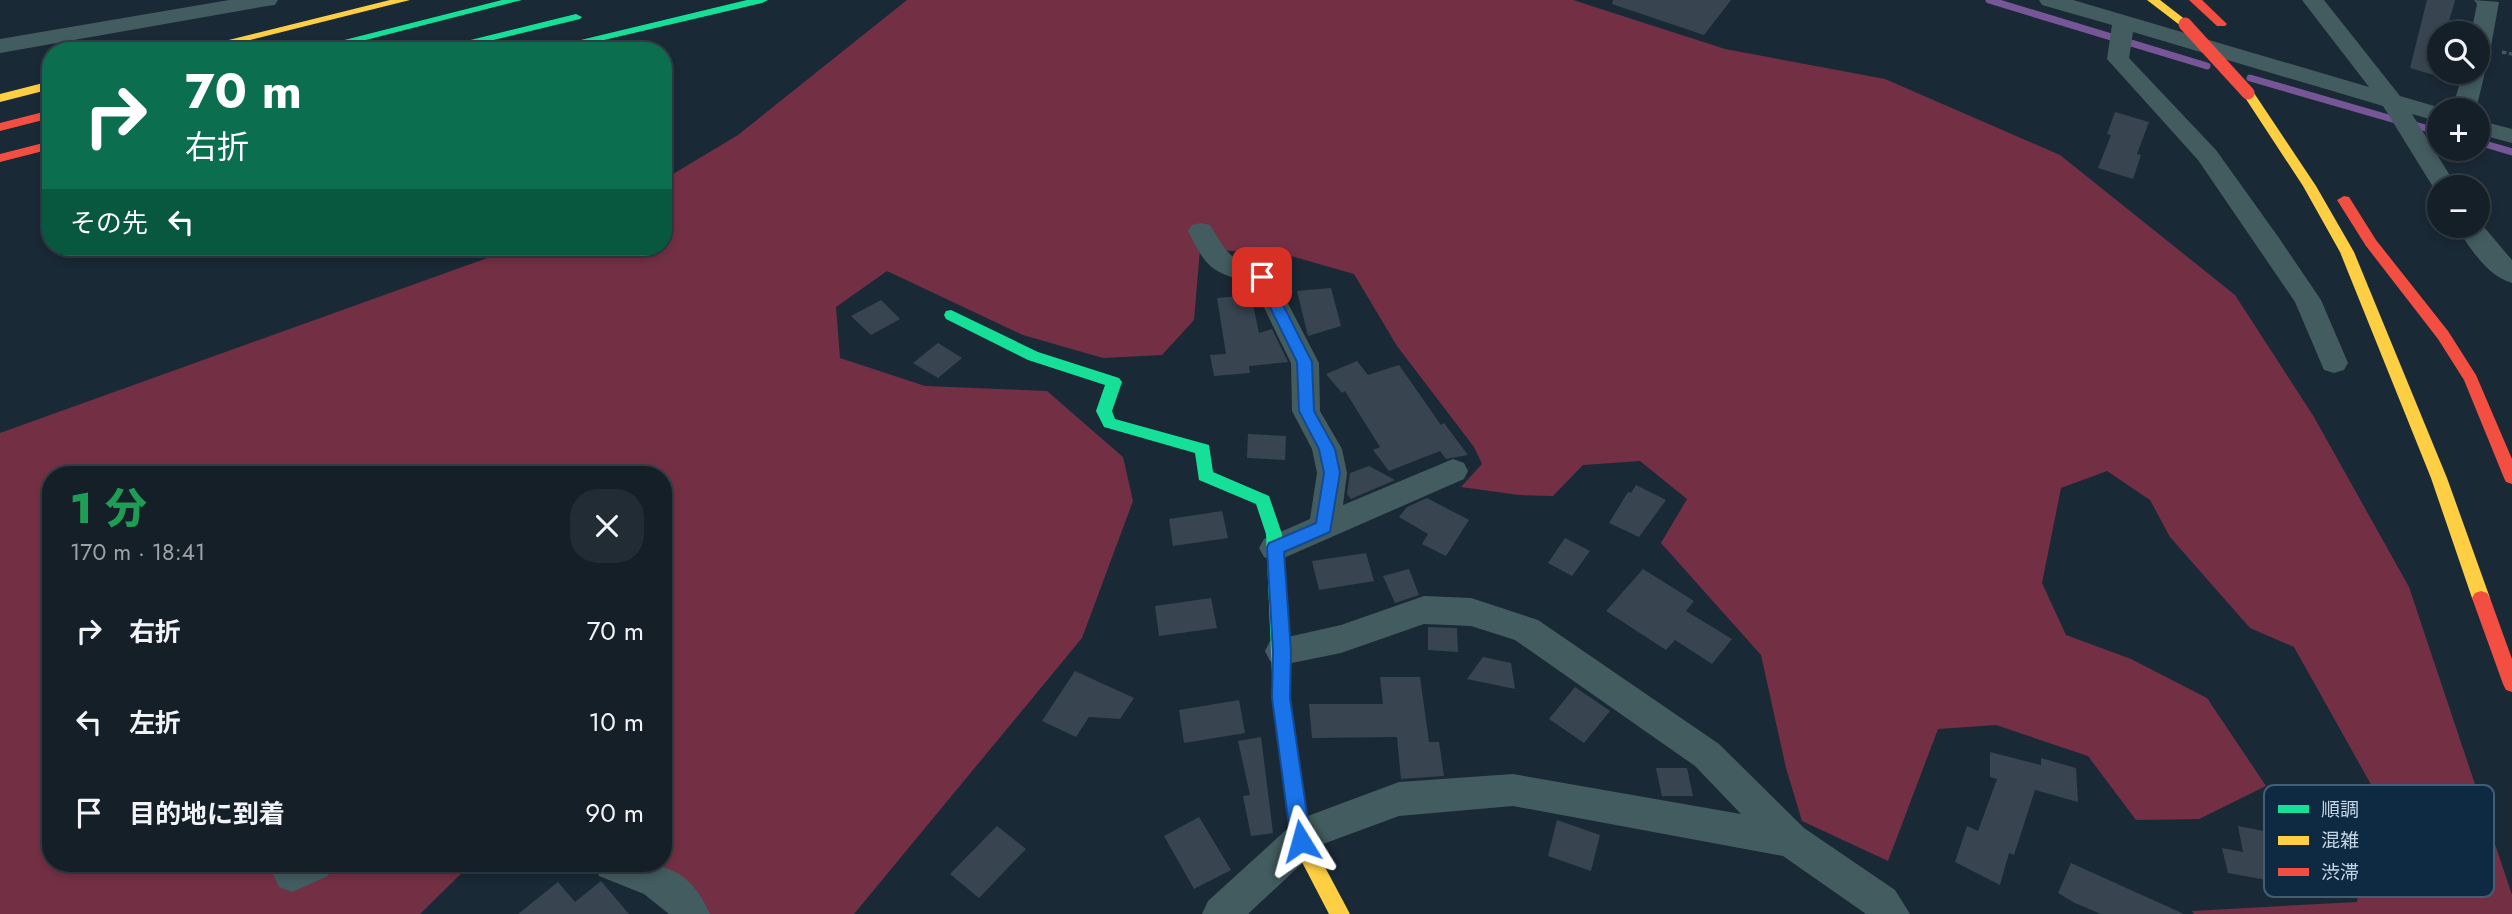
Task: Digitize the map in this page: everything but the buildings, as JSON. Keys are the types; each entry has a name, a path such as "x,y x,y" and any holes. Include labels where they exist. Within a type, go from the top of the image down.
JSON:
{"main road":[{"path":"228,42 404,0"},
{"path":"344,42 516,0"},
{"path":"580,42 762,0"},
{"path":"2153,0 2185,24"},
{"path":"2163,0 2248,93 2309,186 2347,252 2439,478 2512,682"},
{"path":"2195,0 2221,24"},
{"path":"2203,0 2267,83"},
{"path":"471,42 595,13"},
{"path":"0,98 42,87"},
{"path":"0,127 42,116"},
{"path":"0,158 42,147"},
{"path":"2336,187 2371,243 2443,335 2471,379 2512,478"},
{"path":"951,315 1033,356 1114,382 1104,411 1109,424 1203,449 1205,475 1263,500 1275,534 1282,652 1281,698 1301,841 1340,914"}],"street":[{"path":"0,46 267,0"},
{"path":"2050,0 2427,111"},
{"path":"2313,0 2391,100 2438,175"},
{"path":"2485,0 2488,2 2485,21"},
{"path":"2124,22 2118,59 2207,155 2262,232 2308,300 2334,363"},
{"path":"2490,130 2512,136"},
{"path":"1201,231 1214,260 1221,265 1262,277 1305,362 1306,411 1327,449 1332,473 1324,527"},
{"path":"2478,238 2494,260 2512,274"},
{"path":"1275,548 1453,471"},
{"path":"1282,652 1341,639 1424,610 1471,612 1526,630 1707,755 1791,840 1882,902 1891,914"},
{"path":"1221,914 1310,832 1399,799 1513,790 1791,840"},
{"path":"642,872 687,904 691,914"}],"shaded area":[{"path":"907,0 1573,0 1725,49 1885,79 2060,155 2235,295 2314,417 2409,587 2475,785 2371,785 2294,647 2250,628 2170,537 2150,500 2107,471 2061,488 2042,583 2066,635 2131,659 2207,698 2265,785 2199,819 2136,820 2088,756 1996,725 1938,729 1888,861 1802,821 1786,768 1761,655 1661,543 1687,499 1640,461 1583,465 1553,496 1519,495 1461,487 1482,464 1474,447 1397,346 1354,274 1284,254 1200,249 1194,320 1162,355 1103,358 1023,335 887,271 836,307 840,358 925,386 1047,391 1123,457 1133,501 1082,638 854,914 682,914 613,872 672,872 672,466 42,466 42,872 463,872 420,914 0,914 0,433 493,256 672,256 672,175 738,135"},
{"path":"2494,841 2512,895 2512,914 2194,914 2192,911 2357,902 2358,897 2494,897"}],"waterway":[{"path":"1989,0 2207,66"},
{"path":"2250,78 2399,121"},
{"path":"2411,124 2427,128"},
{"path":"2490,146 2512,152"}],"traffic: fast":[{"path":"344,42 516,0"},
{"path":"580,42 762,0"},
{"path":"470,42 576,17"},
{"path":"951,315 1033,356 1114,382 1104,411 1109,423 1203,449 1205,476 1263,500 1274,534 1281,675"}],"traffic: slow":[{"path":"228,42 404,0"},
{"path":"2153,0 2185,24"},
{"path":"0,98 42,87"},
{"path":"2248,93 2309,186 2347,252 2439,478 2481,598"},
{"path":"1281,675 1281,698 1301,841 1340,914"}],"traffic: jam":[{"path":"2195,0 2221,24"},
{"path":"2185,24 2248,93"},
{"path":"0,127 42,116"},
{"path":"0,158 42,147"},
{"path":"2344,200 2371,243 2443,335 2471,379 2512,478"},
{"path":"2481,598 2512,684"}],"route":[{"path":"1262,277 1305,362 1306,411 1327,449 1332,473 1324,527 1275,548 1282,652 1281,698 1301,841"}]}
